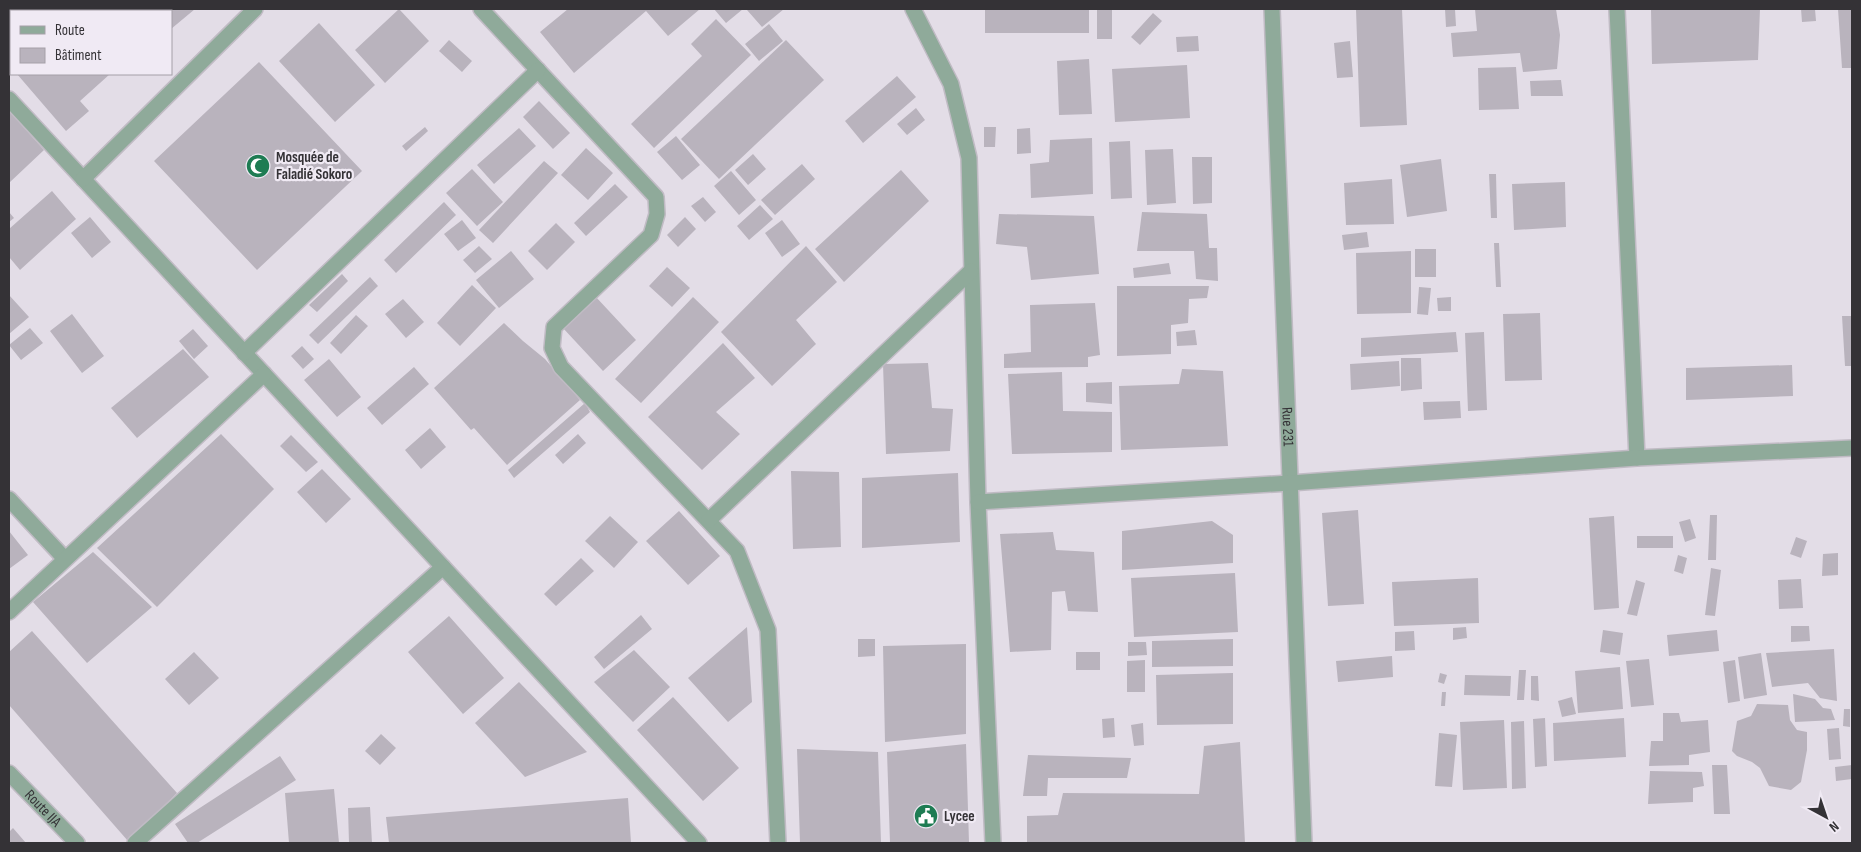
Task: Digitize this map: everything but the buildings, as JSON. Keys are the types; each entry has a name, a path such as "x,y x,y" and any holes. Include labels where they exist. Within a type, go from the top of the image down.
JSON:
{"street":[{"path":"83,179 255,9"},
{"path":"481,9 656,197 657,214 651,235 554,327 552,348 561,367 737,550 768,630 778,843"},
{"path":"913,9 951,84 969,158 978,502 992,843"},
{"name":"Rue 231","path":"1272,9 1304,843"},
{"path":"1618,9 1636,458"},
{"path":"244,353 538,70"},
{"path":"9,100 699,843"},
{"path":"709,520 972,271"},
{"path":"9,612 264,374"},
{"path":"978,502 1636,458 1852,448"},
{"path":"9,499 65,559"},
{"path":"135,843 443,567"},
{"name":"Route IJA","path":"9,773 77,843"}],"place":[{"name":"Mosquée de Faladié Sokoro","path":"258,166"},
{"name":"Lycee","path":"926,816"}]}
